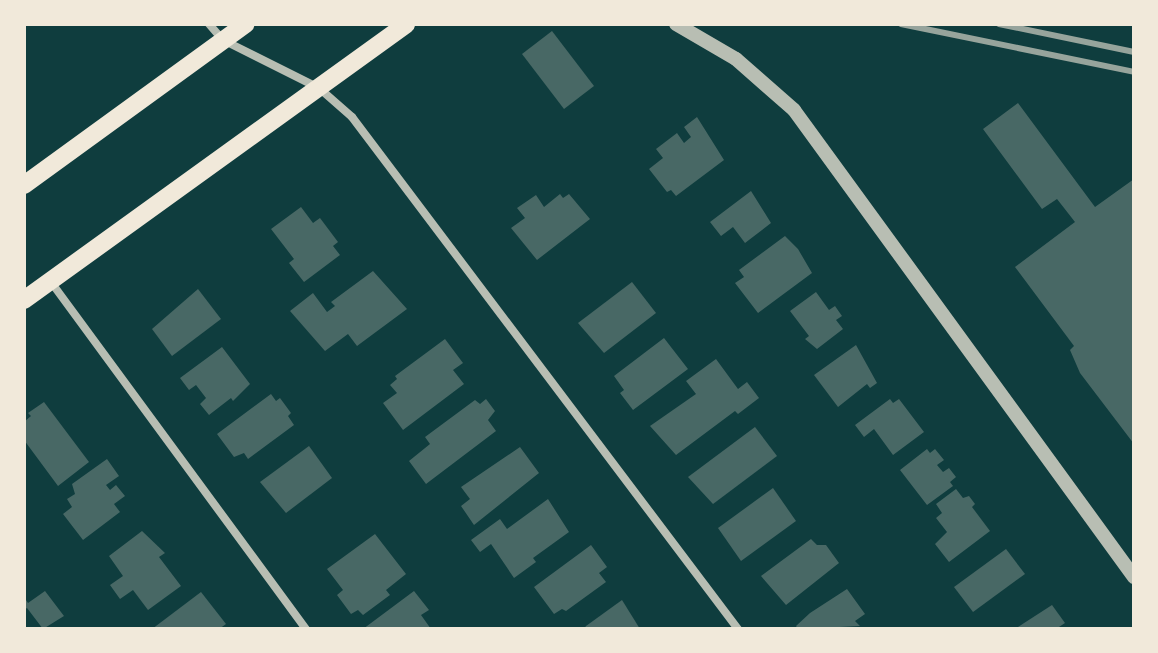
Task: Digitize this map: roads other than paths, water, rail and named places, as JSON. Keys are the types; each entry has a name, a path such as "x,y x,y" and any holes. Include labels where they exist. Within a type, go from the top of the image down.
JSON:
{"main road":[{"path":"24,185 246,24"},
{"path":"24,300 406,24"}],"street":[{"path":"209,24 223,40 319,88 352,117 738,629"},
{"path":"676,24 736,59 794,110 1134,577"},
{"path":"50,281 306,629"}],"railway":[{"path":"901,24 1134,72"},
{"path":"999,24 1134,52"}]}
